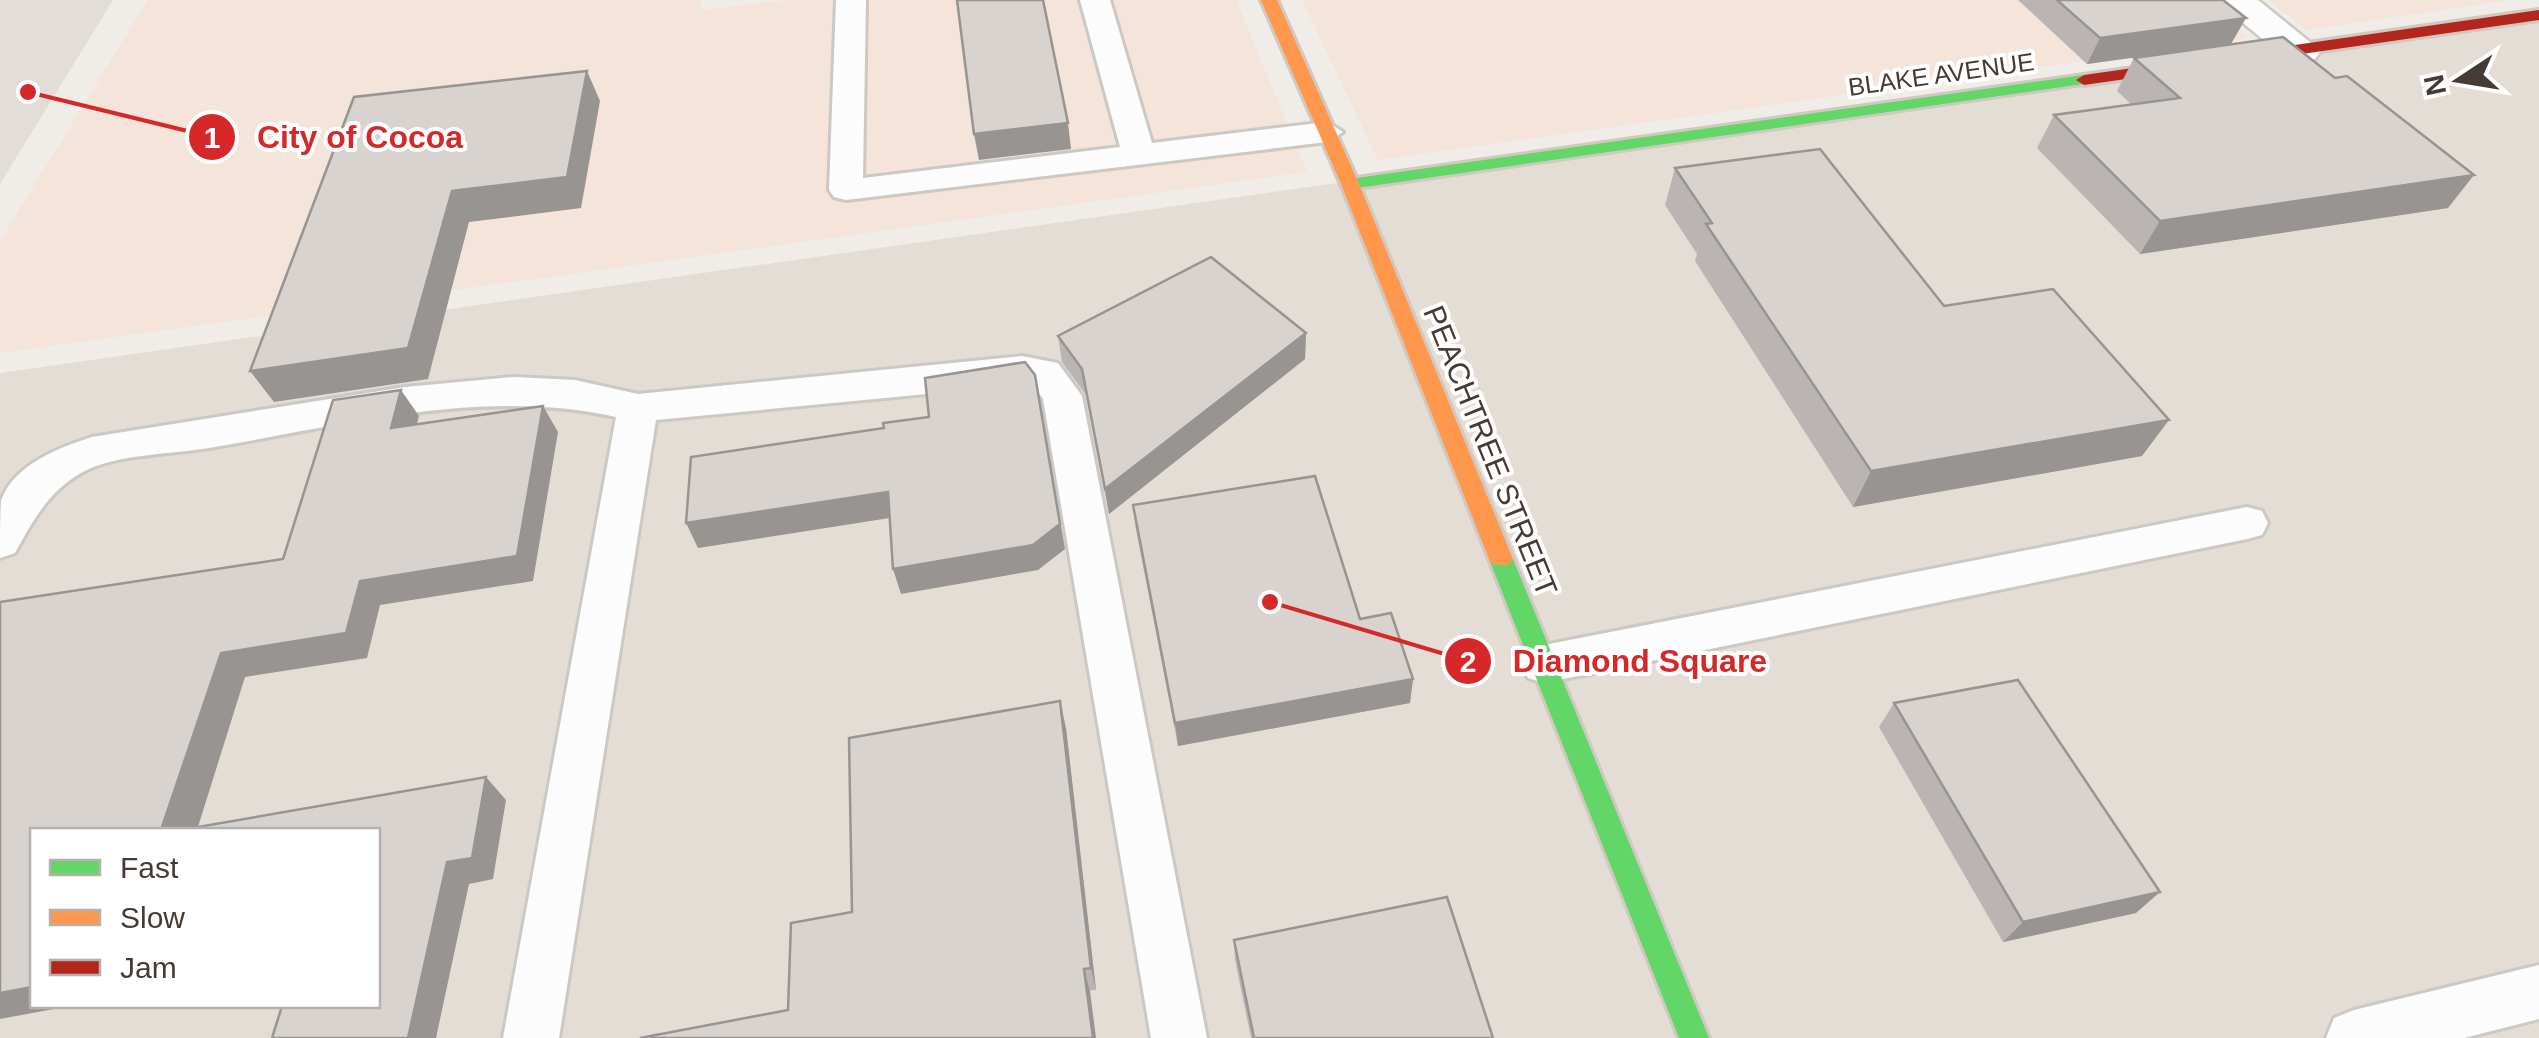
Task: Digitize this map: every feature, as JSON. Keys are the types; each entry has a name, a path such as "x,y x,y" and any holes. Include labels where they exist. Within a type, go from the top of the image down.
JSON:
{"street":[{"name":"PEACHTREE STREET","path":"1269,0 1350,184 1694,1038"},
{"path":"2234,0 2301,51"},
{"name":"BLAKE AVENUE","path":"1350,184 2539,15"}],"lane":[{"path":"851,0 846,190 1327,132"},
{"path":"1095,0 1140,156"},
{"path":"0,541 28,488 47,472 92,452 405,401 514,390 574,394 638,408 1022,370 1044,373 1062,396 1179,1038"},
{"path":"531,1038 638,408"},
{"path":"1544,664 2247,523"},
{"path":"2354,1038 2539,992"}],"shaded area":[{"path":"0,0 113,0 0,184"},
{"path":"148,0 701,0 701,10 788,0 1236,0 1307,172 0,353 0,241"},
{"path":"1302,0 2201,0 2249,38 1378,160"},
{"path":"2268,0 2511,0 2307,30"},
{"path":"2539,12 2539,1038 0,1038 0,373"}],"building":[{"path":"957,0 1043,0 1068,123 974,134"},
{"path":"2057,0 2223,0 2246,18 2100,38"},
{"path":"2283,37 2335,78 2347,76 2474,175 2160,221 2054,115 2180,98 2134,58"},
{"path":"587,71 567,177 452,191 408,348 250,371 354,97"},
{"path":"1820,149 1944,306 2053,289 2169,420 1871,471 1706,224 1712,223 1675,168"},
{"path":"1211,257 1306,333 1105,489 1082,369 1058,336"},
{"path":"1025,362 1035,375 1060,524 1033,545 893,569 888,492 686,523 691,457 884,428 883,423 929,417 925,378"},
{"path":"401,390 391,428 543,406 517,556 360,581 346,633 221,653 162,828 30,828 30,987 0,993 0,602 283,559 333,400"},
{"path":"1315,476 1360,619 1391,613 1413,679 1175,723 1133,505"},
{"path":"2018,680 2160,892 2023,922 1894,703"},
{"path":"1060,701 1091,968 1084,969 1093,1038 640,1038 788,1010 791,923 852,912 849,738"},
{"path":"486,777 472,858 447,862 408,1038 272,1038 281,1008 380,1008 380,828 193,828"},
{"path":"1447,897 1493,1038 1254,1038 1234,940"}],"traffic: fast":[{"path":"1350,184 2084,80"},
{"path":"1501,559 1694,1038"}],"traffic: slow":[{"path":"1269,0 1350,184 1501,559"}],"traffic: jam":[{"path":"2084,80 2539,15"}],"place":[{"name":"City of Cocoa","path":"28,92"},
{"name":"Diamond Square","path":"1270,602"}]}
